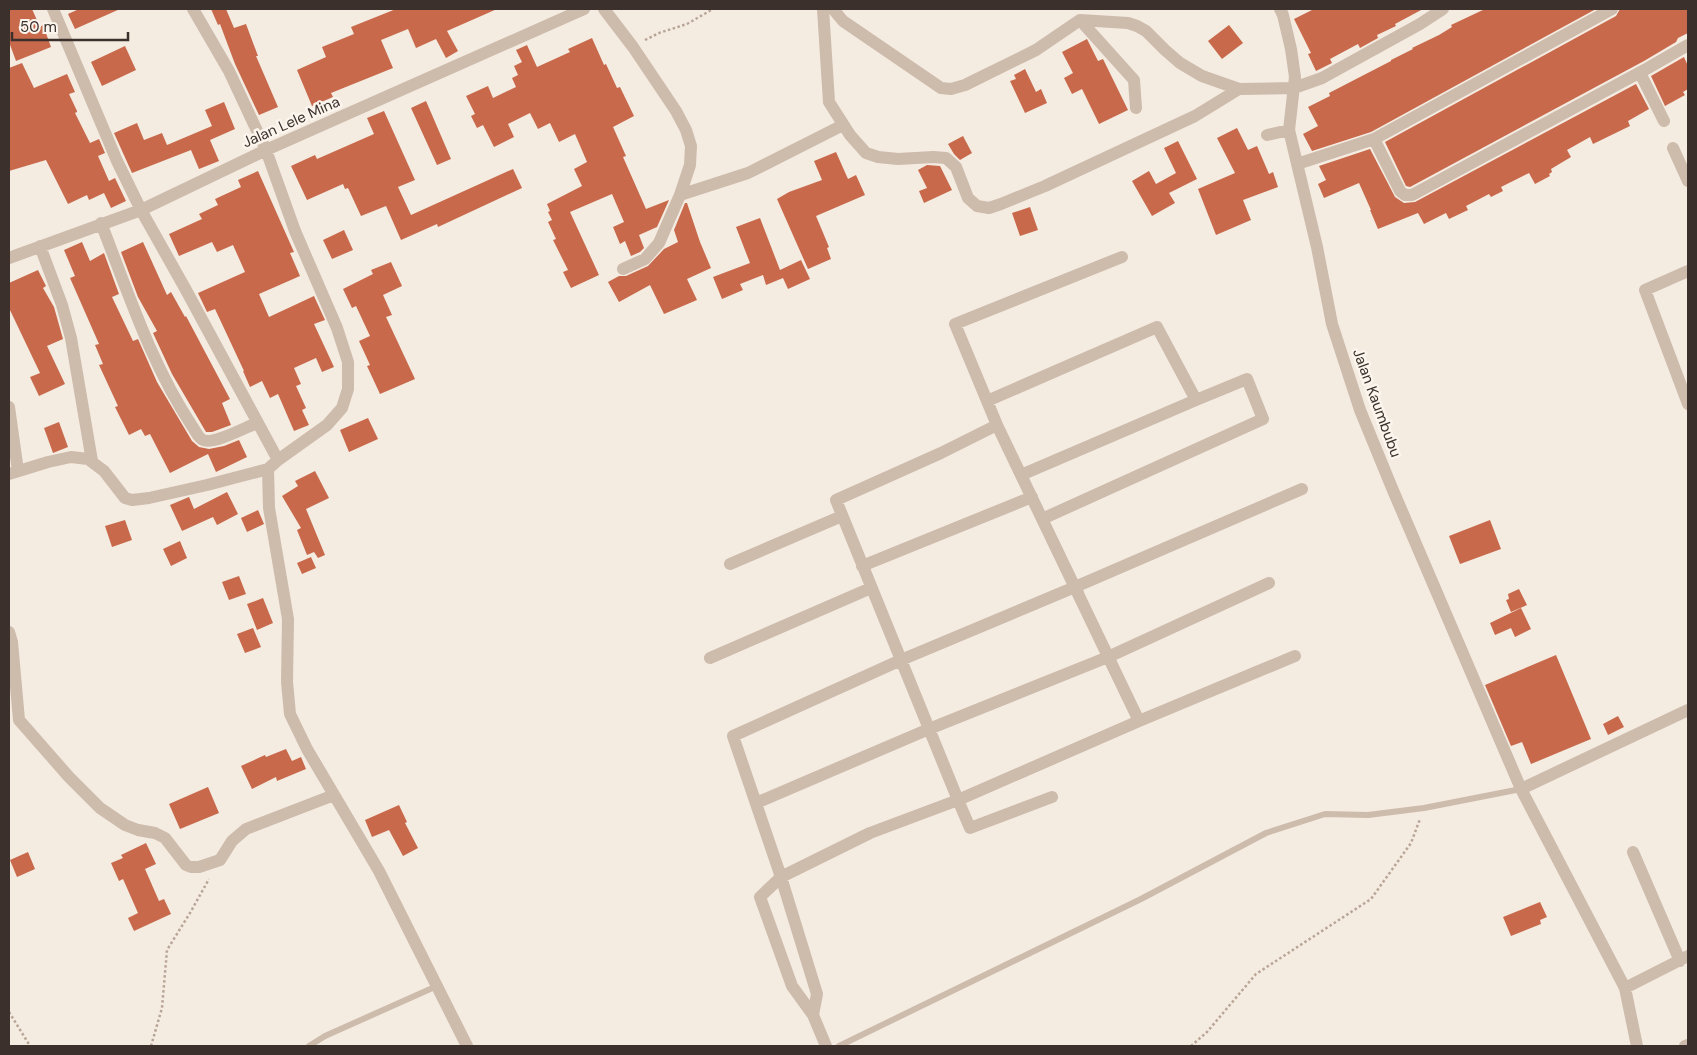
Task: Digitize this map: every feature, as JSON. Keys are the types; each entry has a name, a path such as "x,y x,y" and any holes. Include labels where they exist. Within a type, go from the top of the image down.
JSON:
{"street":[{"path":"53,9 117,161 141,210 278,460"},
{"path":"9,407 14,472 71,456 88,459 104,471 120,494 132,500 197,488 268,470 278,460 327,425 342,408 348,389 349,376 348,362 343,345 294,231 266,150 229,71 193,9"},
{"name":"Jalan Lele Mina","path":"9,258 141,210 266,150 584,9"},
{"path":"604,9 633,47 676,111 691,146 690,165 680,195 659,243 646,259 623,270"},
{"path":"823,9 829,102 843,125 866,153 878,157 898,159 946,158 956,167 968,198 977,206 989,208 1045,186 1195,116 1239,89"},
{"path":"833,9 842,21 874,44 941,88 951,89 965,85 1036,50 1080,20 1137,26 1146,31 1180,62 1202,76 1239,89 1294,88 1322,78 1420,24 1443,9"},
{"path":"1297,164 1374,139 1612,9"},
{"name":"Jalan Kaumbubu","path":"1286,11 1295,77 1290,130 1317,247 1332,324 1360,410 1395,497 1521,789 1625,988 1637,1046"},
{"path":"1080,20 1134,80 1136,108"},
{"path":"1374,139 1400,192 1405,195 1412,195 1640,73 1688,45"},
{"path":"1640,73 1664,120"},
{"path":"680,195 748,173 843,125"},
{"path":"1267,135 1290,130"},
{"path":"1673,148 1688,181"},
{"path":"101,223 162,373 187,419 201,439 210,442 257,423"},
{"path":"40,246 62,305 71,338 92,461"},
{"path":"1122,257 955,324 997,425 1139,721"},
{"path":"1688,271 1645,290 1688,404"},
{"path":"987,401 1157,327 1196,400"},
{"path":"1021,475 1247,379 1263,419 1042,519"},
{"path":"997,425 941,453 836,500 970,828 1052,797"},
{"path":"268,470 270,508 288,619 287,682 290,714 307,749 379,872 467,1046"},
{"path":"813,1015 816,994 781,877 733,736 901,660 1302,489"},
{"path":"862,566 1032,497"},
{"path":"730,564 842,516"},
{"path":"756,803 929,729 1108,656 1269,583"},
{"path":"710,658 871,588"},
{"path":"9,632 12,642 19,720 69,777 100,808 125,825 155,833 165,838 186,865 198,867 220,860 238,835 246,829 334,795"},
{"path":"826,1046 813,1015 792,986 760,897 781,877 870,833 958,800 1139,721 1295,656"},
{"path":"1521,789 1688,710"},
{"path":"1625,988 1684,959 1633,852"}],"lane":[{"path":"839,1046 1140,900 1266,833 1325,814 1368,815 1424,808 1521,789"},
{"path":"309,1046 325,1036 437,986"}],"path":[{"path":"633,47 659,33 687,24 714,9"},
{"path":"1191,1046 1207,1032 1256,974 1371,899 1411,843 1424,808"},
{"path":"151,1046 162,1008 167,950 220,860"},
{"path":"9,1012 30,1046"}],"building":[{"path":"9,9 32,9 40,27 43,25 51,47 16,61 9,42"},
{"path":"79,9 120,9 75,29 68,14"},
{"path":"211,9 226,9 234,28 246,24 258,56 256,56 278,107 259,115 235,64 220,24 218,25"},
{"path":"396,9 497,9 447,31 458,51 446,58 436,39 416,48 408,29 381,40 393,68 331,93 333,97 312,106 297,70 326,57 322,47 354,34 351,27"},
{"path":"1314,9 1423,9 1395,24 1396,26 1377,35 1378,38 1360,48 1358,44 1330,59 1332,63 1316,71 1308,54 1311,53 1294,19"},
{"path":"1485,9 1596,9 1371,132 1312,151 1303,134 1318,126 1308,107 1330,96 1329,93 1439,35 1452,27 1451,25"},
{"path":"1620,9 1688,9 1688,33 1644,61 1410,187 1406,186 1385,142 1616,16"},
{"path":"1229,25 1243,43 1222,59 1208,41"},
{"path":"592,38 604,65 606,64 617,88 620,87 634,116 613,127 626,156 623,157 646,209 669,200 657,227 639,235 644,248 631,256 625,241 620,244 613,227 624,222 612,194 570,212 599,275 571,288 563,272 568,270 553,240 556,239 548,222 552,220 547,204 582,186 574,169 587,162 575,134 559,142 550,123 538,129 530,113 508,124 514,137 494,147 483,125 477,128 471,116 475,114 466,96 488,86 493,98 516,87 512,78 518,75 514,66 522,62 516,50 527,45 537,67 570,52 568,49"},
{"path":"1087,39 1098,61 1103,59 1128,110 1099,124 1082,89 1072,94 1064,78 1073,73 1062,52"},
{"path":"125,46 136,70 102,86 91,62"},
{"path":"1684,57 1688,66 1688,89 1683,92 1685,95 1665,106 1651,76"},
{"path":"22,63 34,88 67,74 75,92 69,94 77,111 75,113 90,143 99,139 105,153 98,156 109,181 115,178 126,201 111,208 104,193 89,200 87,195 68,204 46,160 9,171 9,68"},
{"path":"1025,69 1036,92 1041,89 1047,103 1025,113 1010,81 1016,79 1014,75"},
{"path":"1636,84 1649,109 1628,121 1630,126 1593,144 1590,137 1567,150 1571,157 1551,169 1550,176 1535,184 1529,173 1501,187 1503,191 1491,197 1489,194 1466,206 1468,210 1449,219 1446,213 1424,224 1418,213 1378,229 1359,183 1324,198 1318,184 1326,180 1319,166 1370,149 1395,197 1404,203 1415,202"},
{"path":"426,101 451,159 437,165 411,108"},
{"path":"224,102 235,129 210,140 219,161 199,169 191,150 132,173 114,133 137,123 144,140 162,133 167,145 212,126 205,110"},
{"path":"384,111 415,180 398,187 411,215 513,169 522,188 438,227 437,224 401,240 386,206 361,216 348,188 345,189 343,184 307,200 291,166 315,155 317,159 374,134 367,118"},
{"path":"1237,128 1248,150 1257,146 1269,174 1273,172 1278,187 1243,200 1251,220 1216,235 1198,189 1235,173 1217,138"},
{"path":"963,136 972,153 960,160 948,144"},
{"path":"1178,141 1197,179 1169,193 1175,203 1152,216 1132,181 1149,171 1156,184 1176,173 1164,148"},
{"path":"836,152 848,179 856,175 865,195 816,216 829,247 827,248 831,259 808,269 777,199 789,192 822,180 814,161"},
{"path":"927,165 940,166 952,190 924,203 919,191 927,188 918,170"},
{"path":"258,171 294,252 290,253 300,276 259,294 269,317 314,296 325,320 314,324 334,367 322,372 316,358 294,368 301,384 296,386 306,408 302,410 309,425 294,431 278,394 270,398 262,381 250,387 215,309 207,312 198,293 245,272 233,245 217,252 212,242 179,256 169,234 202,219 199,214 218,205 215,199 241,187 238,180"},
{"path":"685,203 687,203 711,268 687,279 697,300 664,314 650,285 619,302 608,282 648,266 664,249 678,242 674,230"},
{"path":"1030,207 1038,230 1020,236 1012,213"},
{"path":"760,218 780,270 801,260 810,279 788,289 783,278 766,285 763,275 740,284 743,290 722,299 713,277 750,263 736,227"},
{"path":"344,230 353,250 332,259 323,240"},
{"path":"82,242 90,261 104,253 119,294 112,297 133,341 138,339 157,382 192,441 199,447 209,449 239,440 247,457 216,472 208,454 170,473 150,434 145,436 141,429 129,435 115,407 118,406 99,365 103,364 95,345 99,344 70,278 75,276 64,250"},
{"path":"143,242 167,295 171,292 186,316 230,399 222,403 231,425 212,432 206,432 172,374 153,333 157,331 138,297 121,252"},
{"path":"391,262 402,286 383,295 392,315 386,317 415,379 380,394 367,366 370,365 359,341 370,336 356,306 352,308 343,289 373,274 371,270"},
{"path":"38,270 46,286 43,288 54,307 63,339 47,346 65,384 39,396 30,377 40,373 9,308 9,283"},
{"path":"368,418 378,439 349,452 340,430"},
{"path":"59,422 68,447 53,453 44,428"},
{"path":"315,471 329,498 306,509 325,555 318,558 314,552 307,555 297,530 301,528 282,496 298,486 295,481"},
{"path":"227,492 238,514 217,525 213,517 182,531 170,505 189,497 194,509"},
{"path":"258,510 264,524 247,532 241,518"},
{"path":"125,520 132,540 112,547 105,526"},
{"path":"1490,520 1501,549 1460,564 1449,536"},
{"path":"180,541 187,558 171,566 163,549"},
{"path":"311,557 316,568 302,574 297,563"},
{"path":"239,576 246,594 229,600 222,582"},
{"path":"1519,589 1527,605 1511,612 1506,600 1509,599 1508,594"},
{"path":"263,598 273,623 257,630 247,604"},
{"path":"1521,608 1531,629 1515,637 1511,628 1495,635 1490,623"},
{"path":"253,628 261,647 245,653 237,634"},
{"path":"1556,655 1591,739 1531,764 1522,742 1511,746 1485,685"},
{"path":"1618,716 1624,727 1608,735 1603,724"},
{"path":"286,749 292,761 301,757 306,769 277,781 276,777 252,789 241,766 265,755 266,757"},
{"path":"208,787 219,813 180,829 169,804"},
{"path":"399,805 407,822 405,823 418,848 403,856 389,830 372,837 365,820"},
{"path":"146,843 156,864 145,869 159,901 164,899 171,914 134,931 128,918 138,913 123,879 119,881 111,863 123,858 121,855"},
{"path":"28,852 35,869 17,877 10,860"},
{"path":"1540,902 1547,917 1540,920 1541,924 1511,936 1503,917"}]}
